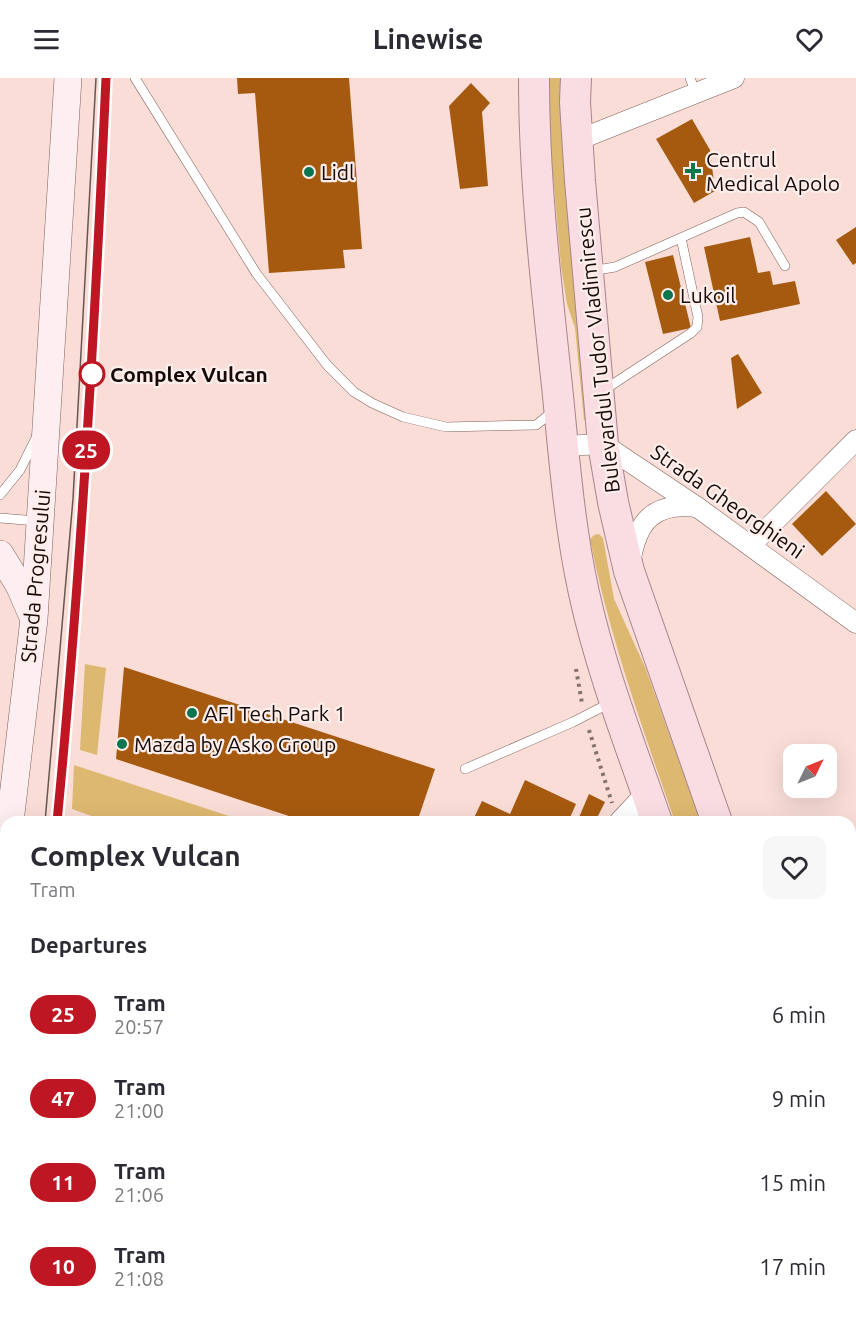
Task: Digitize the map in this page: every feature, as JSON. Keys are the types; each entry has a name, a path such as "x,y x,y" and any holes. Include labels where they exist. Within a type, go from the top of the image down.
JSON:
{"main road":[{"name":"Strada Progresului","path":"11,816 34,620 68,78"},
{"name":"Bulevardul Tudor Vladimirescu","path":"534,78 534,125 555,431 584,592 596,638 655,816"},
{"name":"Bulevardul Tudor Vladimirescu","path":"576,78 575,102 587,265 603,444 613,502 629,571 715,816"},
{"path":"0,554 19,585 34,620"}],"street":[{"path":"578,140 693,86 734,78"},
{"path":"555,431 603,444"},
{"path":"751,545 856,440"},
{"name":"Strada Gheorghieni","path":"603,444 751,545 856,623"},
{"path":"629,571 636,538 640,529 653,514 668,507 697,507"},
{"path":"625,816 647,792"}],"lane":[{"path":"135,78 268,290 327,365 354,392 403,417 446,427 536,425 555,431"},
{"path":"587,265 603,268 615,267 737,213 744,212 759,222 785,266"},
{"path":"599,393 697,327 698,317 681,238"},
{"path":"0,495 20,470 47,417"},
{"path":"536,425 555,431"},
{"path":"0,518 40,521"},
{"path":"465,769 573,722 616,700"}],"shaded area":[{"path":"547,78 562,78 588,421 584,420 575,328 567,304 561,266 546,97"},
{"path":"599,534 603,538 614,599 645,667 699,816 673,816 607,611 590,539"},
{"path":"85,664 106,668 97,755 80,750"},
{"path":"74,765 229,816 91,816 72,809"}],"building":[{"name":"Lidl","path":"237,78 349,78 362,249 343,250 345,268 269,273 255,93 238,94"},
{"path":"471,83 490,103 482,112 488,186 460,189 449,106"},
{"name":"Centrul Medical Apolo","path":"692,119 710,150 715,191 694,203 656,139"},
{"path":"856,227 856,263 853,265 836,240"},
{"path":"750,237 758,273 770,271 773,285 795,281 800,304 720,321 704,247"},
{"name":"Lukoil","path":"673,255 691,328 663,334 645,262"},
{"path":"738,354 762,393 737,409 731,358"},
{"path":"826,491 856,524 822,556 792,524"},
{"name":"AFI Tech Park 1","path":"124,667 435,769 419,816 289,816 116,759"},
{"path":"525,780 576,804 571,816 475,816 482,801 510,814"},
{"path":"589,794 605,802 598,816 580,816"}],"tram line":[{"path":"46,816 73,499 96,78"},
{"path":"58,816 86,450 106,78"},
{"name":"25","path":"58,816 69,699 92,374 106,78"}],"place":[{"name":"Centrul Medical Apolo","path":"693,171"},
{"name":"Lidl","path":"309,172"},
{"name":"Lukoil","path":"668,295"},
{"name":"Complex Vulcan","path":"92,374"},
{"name":"AFI Tech Park 1","path":"192,713"},
{"name":"Mazda by Asko Group","path":"122,744"}]}
